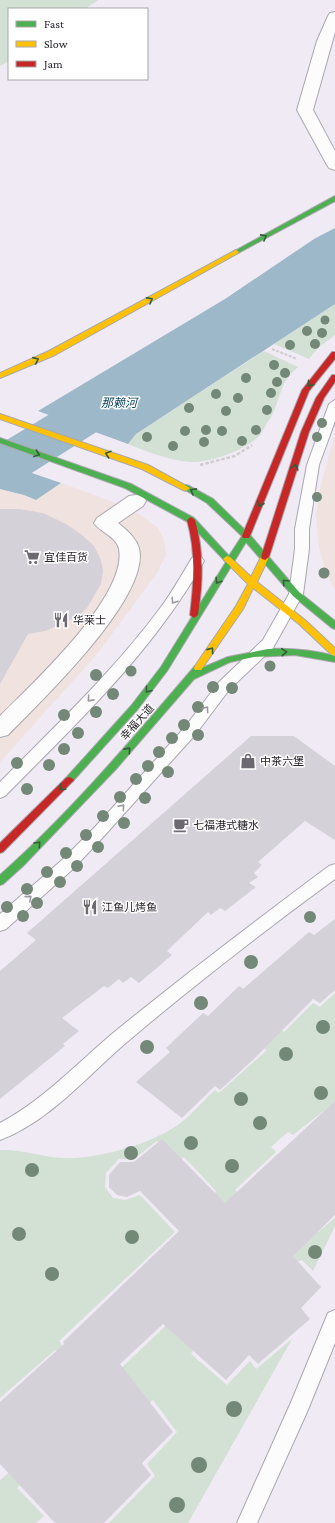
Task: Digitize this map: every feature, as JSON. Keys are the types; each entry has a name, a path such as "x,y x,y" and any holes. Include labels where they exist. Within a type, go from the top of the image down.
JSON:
{"main road":[{"path":"0,376 52,353 335,198"},
{"name":"幸福大道","path":"0,849 65,785 121,724 164,669 246,536 306,390 335,354"},
{"name":"幸福大道","path":"0,881 20,863 113,767 193,676 240,607 251,582 265,557 305,432 320,398 335,377"},
{"path":"0,416 145,467 210,501 246,536 296,594 335,626"},
{"path":"0,440 191,520 230,563 251,582 302,622 335,653"},
{"path":"191,520 197,536 200,554 193,622"},
{"path":"193,676 228,660 258,654 290,651 315,653 335,659"}],"street":[{"path":"335,16 324,41 305,110 335,165"},
{"path":"0,729 31,698 108,612 129,570 130,549 121,534 104,523 132,494"}],"lane":[{"path":"0,924 68,864 100,831 190,731 236,672 268,644 288,611 296,594 302,549 302,528 313,465 335,404"},
{"path":"0,792 144,641 167,612 184,586 200,554"},
{"path":"0,1132 32,1112 70,1084 103,1052 171,996 335,870"},
{"path":"247,1523 297,1412 335,1319"}],"path":[{"path":"197,466 210,464 235,456 255,443"}],"shaded area":[{"path":"0,0 98,0 86,8 8,8 8,62 0,66"},
{"path":"335,304 335,335 318,348 309,359 274,344"},
{"path":"264,351 298,367 287,379 271,417 260,435 254,441 246,446 217,458 198,462 166,458 128,444 136,434"},
{"path":"335,433 335,590 325,570 319,546 316,515 321,485"},
{"path":"61,483 113,502 142,516 158,528 164,540 166,555 157,573 97,654 0,762 0,489 24,495 36,500"},
{"path":"335,993 335,1102 293,1135 288,1132 271,1147 276,1152 235,1190 298,1243 310,1223 318,1232 335,1218 335,1226 313,1271 302,1260 289,1265 212,1198 216,1191 184,1157 175,1163 157,1141 134,1159 119,1159 106,1173 105,1187 113,1198 125,1200 140,1195 175,1232 59,1341 71,1358 66,1363 55,1350 0,1398 0,1150 63,1158 77,1158 125,1149 157,1137 171,1130 182,1122 215,1090 219,1093 267,1050 258,1043 277,1025 284,1032 313,1003 320,1007"},
{"path":"189,1304 200,1343 191,1354 227,1385 250,1361 256,1369 292,1339 188,1523 109,1523 155,1476 147,1464 177,1432 153,1400 141,1409 83,1404"},
{"path":"25,1459 35,1469 17,1488 44,1516 36,1523 0,1523 0,1480"}],"water":[{"name":"那赖河","path":"335,228 335,304 136,434 128,444 38,411 225,299 314,239"},
{"path":"0,462 61,483 36,500 24,495 0,489"}],"building":[{"path":"0,509 19,509 43,513 66,524 82,535 94,546 101,560 103,571 101,584 87,608 77,617 59,625 45,631 28,634 0,684"},
{"path":"251,736 294,736 335,766 335,840 305,821 258,862 262,865 254,873 258,877 249,883 256,887 225,911 220,908 211,915 208,912 167,951 172,955 139,983 131,977 123,983 119,979 108,988 104,986 62,1018 79,1031 63,1044 65,1046 0,1099 0,971 36,940 27,933"},
{"path":"335,919 335,990 320,1003 313,999 255,1058 220,1090 215,1086 182,1118 136,1082 170,1052 166,1048 203,1013 208,1016 239,986 243,989 309,932 314,935"},
{"path":"335,1101 335,1215 293,1256 321,1287 301,1308 310,1319 258,1364 249,1355 226,1380 163,1324 120,1364 173,1432 142,1463 151,1475 104,1523 55,1523 0,1464 0,1402 64,1344 63,1342 179,1231 140,1191 127,1197 117,1195 109,1187 109,1175 120,1162 134,1162 162,1139 225,1203"}],"waterway":[{"name":"那赖河","path":"0,468 148,377"}],"traffic: fast":[{"path":"236,252 335,198"},
{"path":"0,440 128,486 191,520 227,559"},
{"path":"186,488 210,501 246,536 296,594 335,626"},
{"path":"69,780 134,708 164,669 246,536"},
{"path":"194,676 241,656 268,652 309,653 335,659"},
{"path":"0,881 20,863 113,767 198,668"}],"traffic: slow":[{"path":"0,376 52,353 236,252"},
{"path":"0,416 145,467 186,488"},
{"path":"198,668 240,607 265,557"},
{"path":"227,559 251,582 302,622 335,653"}],"traffic: jam":[{"path":"246,536 306,390 335,354"},
{"path":"265,557 305,432 320,398 335,377"},
{"path":"191,520 198,555 197,591 194,615"},
{"path":"0,849 69,780"}],"place":[{"name":"宜佳百货","path":"32,557"},
{"name":"华莱士","path":"61,620"},
{"name":"中茶六堡","path":"248,761"},
{"name":"七福港式糖水","path":"181,825"},
{"name":"江鱼儿烤鱼","path":"90,907"}]}
